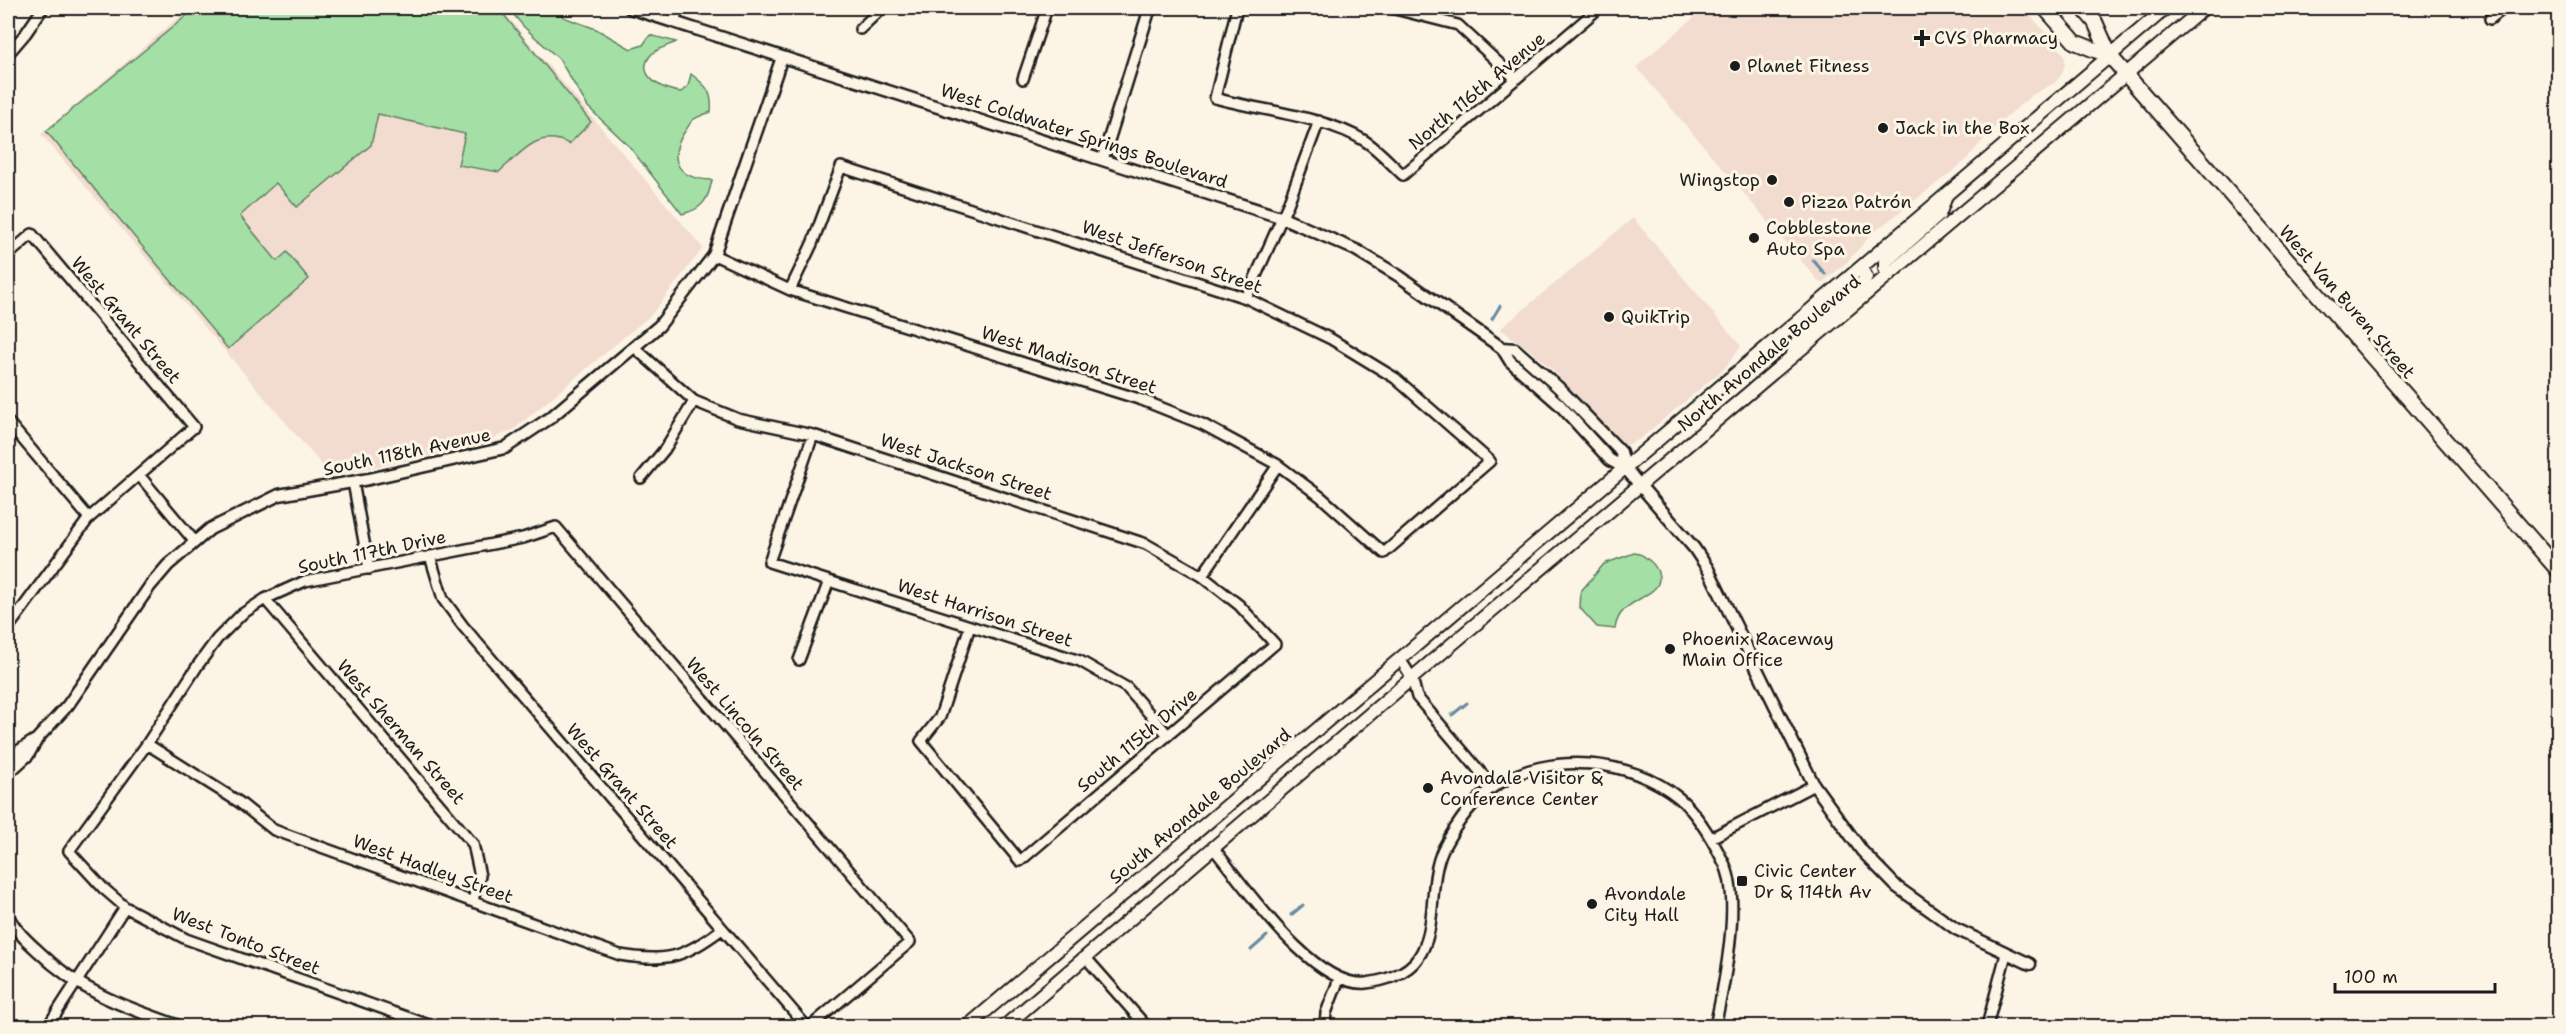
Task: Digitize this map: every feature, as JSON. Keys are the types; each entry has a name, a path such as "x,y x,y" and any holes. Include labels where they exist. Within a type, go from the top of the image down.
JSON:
{"main road":[{"name":"West Van Buren Street","path":"2045,8 2075,42 2110,56"},
{"name":"West Van Buren Street","path":"2083,8 2095,22 2110,56 2559,570"},
{"name":"North Avondale Boulevard","path":"1454,614 2166,8"},
{"name":"North Avondale Boulevard","path":"1412,678 2204,8"},
{"path":"1889,275 1885,269 1885,262 1939,215 1947,195"},
{"path":"1792,358 1799,336 1863,282 1866,277 1861,268"},
{"name":"South Avondale Boulevard","path":"968,1026 1454,614"},
{"path":"1005,1026 1412,678"},
{"path":"1199,831 1214,849"}],"street":[{"path":"8,54 43,8"},
{"name":"West Coldwater Springs Boulevard","path":"630,8 1103,158 1282,218 1356,250 1391,271 1502,348 1510,361 1560,405 1610,460 1625,468 1694,548 1708,569 1814,785"},
{"path":"675,21 679,8"},
{"path":"860,29 882,8"},
{"path":"1023,79 1047,8"},
{"path":"1103,158 1150,8"},
{"path":"1237,8 1215,98 1256,110 1319,121 1282,218 1246,298"},
{"path":"1391,8 1458,25 1516,79"},
{"name":"North 116th Avenue","path":"1319,121 1365,141 1403,175 1599,8"},
{"path":"2490,19 2504,8"},
{"name":"South 118th Avenue","path":"8,773 28,755 37,740 68,705 150,586 195,542 228,519 279,495 353,482 505,448 541,425 658,326 681,301 714,255 782,57"},
{"name":"West Jefferson Street","path":"790,290 812,244 841,167 1246,298 1331,339 1395,378 1490,462 1384,553"},
{"name":"West Grant Street","path":"8,255 32,234 194,426 139,475"},
{"name":"West Madison Street","path":"714,255 790,290 1143,400 1212,428 1278,465 1321,497 1384,553"},
{"name":"West Jackson Street","path":"634,348 694,401 738,418 813,435 1146,544 1202,576 1239,606 1275,644"},
{"path":"641,478 665,449 694,401"},
{"path":"8,422 89,518"},
{"name":"West Harrison Street","path":"813,435 769,562 1080,660 1127,688 1168,735"},
{"path":"1202,576 1278,465"},
{"path":"8,628 89,518 139,475 195,542"},
{"path":"353,482 369,569"},
{"name":"South 117th Drive","path":"69,851 147,744 218,639 242,614 265,599 305,581 523,538 556,527"},
{"name":"West Lincoln Street","path":"556,527 910,942 811,1026"},
{"name":"West Grant Street","path":"430,556 443,599 463,626 806,1026"},
{"path":"799,660 829,581"},
{"name":"West Sherman Street","path":"265,599 473,844 480,876 473,900"},
{"name":"South 115th Drive","path":"970,626 940,717 921,741 1020,861 1275,644"},
{"path":"1400,659 1412,678 1417,697 1493,787"},
{"name":"South 118th Avenue","path":"8,758 37,740"},
{"name":"West Hadley Street","path":"147,744 239,802 274,830 620,955 648,959 665,958 694,950 722,929"},
{"path":"1214,849 1296,947 1318,967 1339,979 1363,983 1379,980 1401,972 1417,959 1430,930 1434,874 1443,850 1470,808 1493,787 1541,768 1567,764 1609,766 1665,788 1686,805 1711,838 1725,865 1732,908 1715,1026"},
{"path":"1711,838 1814,785 1862,851 1897,887 1956,929 2030,964"},
{"name":"West Tonto Street","path":"69,851 103,888 125,907 186,939 432,1026"},
{"path":"48,1026 125,907"},
{"path":"8,916 26,941 53,966 77,983 104,999 179,1026"},
{"path":"1987,1026 2006,954"},
{"path":"1086,958 1146,1026"},
{"path":"1325,1026 1326,1012 1339,979"}],"shaded area":[{"path":"190,8 500,8 703,248 652,314 513,430 475,446 331,476 41,134"},
{"path":"1705,8 2024,8 2064,54 2065,64 2062,74 2055,83 2032,95 1993,129 1963,163 1873,233 1845,264 1821,284 1636,67"},
{"path":"1633,218 1741,346 1725,368 1640,439 1625,446 1618,442 1556,373 1531,351 1500,329"}],"green space":[{"path":"196,8 500,10 591,122 569,144 548,139 531,144 499,172 458,165 465,134 378,114 371,145 297,207 276,183 240,216 277,261 287,252 309,279 228,349 46,131"},
{"path":"511,8 558,8 563,17 596,29 631,49 643,45 650,35 676,42 652,54 646,63 646,70 649,76 660,85 681,92 688,86 691,74 710,94 711,112 692,121 679,141 676,151 676,159 684,172 700,179 712,180 709,193 700,206 682,214 629,146 588,107 559,59 524,27"},
{"path":"1634,553 1643,556 1653,564 1659,575 1658,583 1653,590 1620,614 1615,629 1597,627 1580,608 1581,591 1604,564"}],"waterway":[{"path":"1813,260 1825,274"},
{"path":"1492,319 1500,306"},
{"path":"1452,715 1467,703"},
{"path":"1291,915 1303,905"},
{"path":"1251,950 1267,936"}],"place":[{"name":"CVS Pharmacy","path":"1922,38"},
{"name":"Planet Fitness","path":"1735,66"},
{"name":"Jack in the Box","path":"1883,128"},
{"name":"Wingstop","path":"1772,180"},
{"name":"Pizza Patrón","path":"1789,202"},
{"name":"Cobblestone Auto Spa","path":"1754,238"},
{"name":"QuikTrip","path":"1609,317"},
{"name":"Phoenix Raceway Main Office","path":"1670,649"},
{"name":"Avondale Visitor & Conference Center","path":"1428,788"},
{"name":"Civic Center Dr & 114th Av","path":"1742,881"},
{"name":"Avondale City Hall","path":"1592,904"}]}
